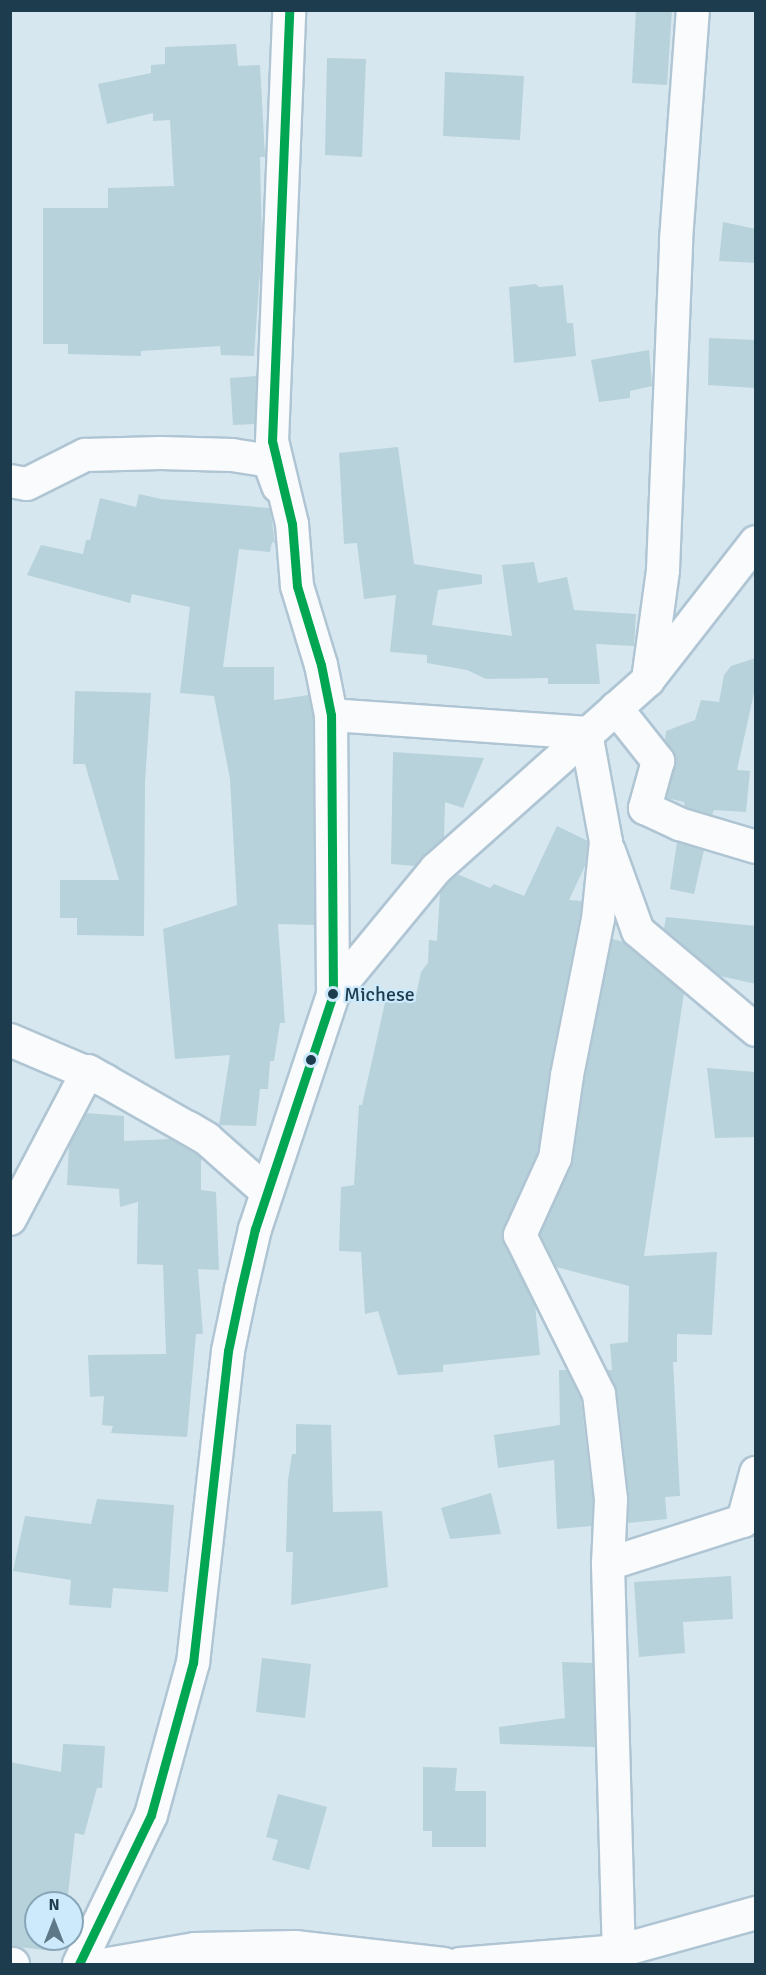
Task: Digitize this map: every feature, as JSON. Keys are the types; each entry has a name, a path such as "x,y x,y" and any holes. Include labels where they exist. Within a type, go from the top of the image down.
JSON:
{"street":[{"path":"80,1965 151,1815 193,1663 228,1351 255,1229 333,994 331,715 321,665 297,586 292,524 272,441 289,10"},
{"path":"648,680 663,570 676,240 693,10"},
{"path":"10,480 27,484 85,455 160,453 232,455 269,461 292,524"},
{"path":"333,994 436,869 648,680 756,542"},
{"path":"616,708 658,761 645,808 679,824 756,847"},
{"path":"331,715 586,733"},
{"path":"586,733 606,842 638,931 756,1030"},
{"path":"606,842 598,919 567,1076 555,1158 520,1235 599,1394 611,1500 608,1564 619,1958"},
{"path":"10,1040 87,1071 207,1139 267,1192"},
{"path":"10,1219 87,1071"},
{"path":"608,1564 743,1521 756,1473"},
{"path":"460,1965 619,1958 756,1913"},
{"path":"108,1965 195,1949 295,1947 444,1965"}],"building":[{"path":"636,10 672,10 667,85 632,83"},
{"path":"236,44 238,66 260,65 265,157 260,157 262,244 254,356 221,355 220,346 141,351 141,356 68,354 68,344 43,344 43,208 108,208 108,188 174,186 170,120 153,121 153,113 107,124 98,84 151,73 151,65 165,64 165,47"},
{"path":"327,58 366,59 362,157 325,155"},
{"path":"445,72 524,76 520,140 443,136"},
{"path":"723,222 756,229 756,263 719,261"},
{"path":"536,284 539,287 563,285 567,323 573,323 576,356 514,363 509,287"},
{"path":"709,338 756,340 756,388 708,385"},
{"path":"649,350 652,386 630,391 630,398 599,402 591,360"},
{"path":"257,376 255,424 233,425 230,378"},
{"path":"398,447 414,564 482,575 482,584 438,590 432,625 512,636 502,565 534,562 538,583 567,577 574,610 636,614 634,646 596,644 600,684 548,684 548,678 486,679 467,670 427,663 427,655 390,652 396,595 364,599 357,543 344,544 339,453"},
{"path":"139,494 161,499 270,508 275,543 272,542 270,552 239,549 223,667 274,667 274,700 309,695 313,717 315,925 278,924 285,1023 280,1023 274,1061 270,1061 268,1089 260,1089 256,1126 219,1125 230,1055 175,1059 163,929 237,905 230,779 214,696 180,693 190,607 132,594 130,603 27,575 41,545 83,554 86,540 90,540 100,498 136,507"},
{"path":"756,658 756,684 737,770 750,771 746,812 714,810 712,815 685,807 684,802 666,798 676,758 665,741 666,731 695,720 701,700 719,702 724,675 731,666"},
{"path":"75,691 151,693 145,782 144,936 77,935 77,918 60,918 60,880 119,880 85,764 73,764"},
{"path":"393,752 484,758 463,808 445,802 444,838 415,866 391,864"},
{"path":"557,826 588,841 585,866 569,900 582,901 580,916 549,1073 538,1153 502,1235 535,1305 540,1355 443,1365 443,1372 398,1375 378,1311 365,1314 361,1252 339,1251 341,1187 354,1185 359,1105 362,1105 387,994 415,1000 421,972 428,963 429,940 437,941 440,893 457,874 490,888 494,884 524,896"},
{"path":"677,842 704,850 694,894 670,889"},
{"path":"666,917 756,926 756,984 720,976 664,929"},
{"path":"612,939 624,942 684,993 644,1256 717,1252 712,1335 677,1334 677,1362 673,1362 680,1496 665,1497 667,1519 628,1523 629,1498 617,1392 607,1370 612,1370 610,1344 628,1342 629,1286 556,1267 540,1235 573,1161 585,1079"},
{"path":"707,1068 756,1072 756,1137 715,1138"},
{"path":"86,1113 124,1116 124,1141 170,1139 196,1154 201,1158 201,1190 216,1192 219,1270 198,1269 203,1334 196,1334 187,1437 111,1433 113,1426 102,1425 104,1396 90,1397 88,1355 166,1354 163,1265 137,1264 138,1202 120,1207 119,1189 67,1185 69,1146"},
{"path":"559,1370 567,1370 581,1399 593,1501 592,1526 557,1529 554,1460 498,1468 494,1435 560,1425"},
{"path":"296,1424 331,1425 333,1512 382,1511 388,1587 291,1605 293,1552 286,1552 288,1480 292,1454 296,1454"},
{"path":"491,1493 501,1534 450,1539 441,1508"},
{"path":"97,1499 174,1505 168,1592 113,1588 111,1608 69,1605 71,1580 13,1571 25,1516 91,1524"},
{"path":"731,1576 733,1619 683,1622 685,1653 639,1657 634,1582"},
{"path":"262,1658 311,1664 305,1718 256,1712"},
{"path":"562,1662 593,1663 595,1747 500,1744 499,1727 565,1718"},
{"path":"63,1744 105,1746 102,1788 97,1788 84,1835 75,1833 68,1891 24,1891 24,1948 10,1946 10,1762 61,1772"},
{"path":"423,1767 457,1768 455,1791 486,1791 486,1847 432,1847 432,1831 423,1831"},
{"path":"278,1794 327,1807 309,1870 272,1860 278,1840 266,1837"}],"transit line":[{"path":"79,1964 151,1815 193,1663 228,1351 255,1229 333,994 331,715 321,665 297,586 292,524 272,441 289,10"}],"place":[{"name":"Michese","path":"333,994"}]}
